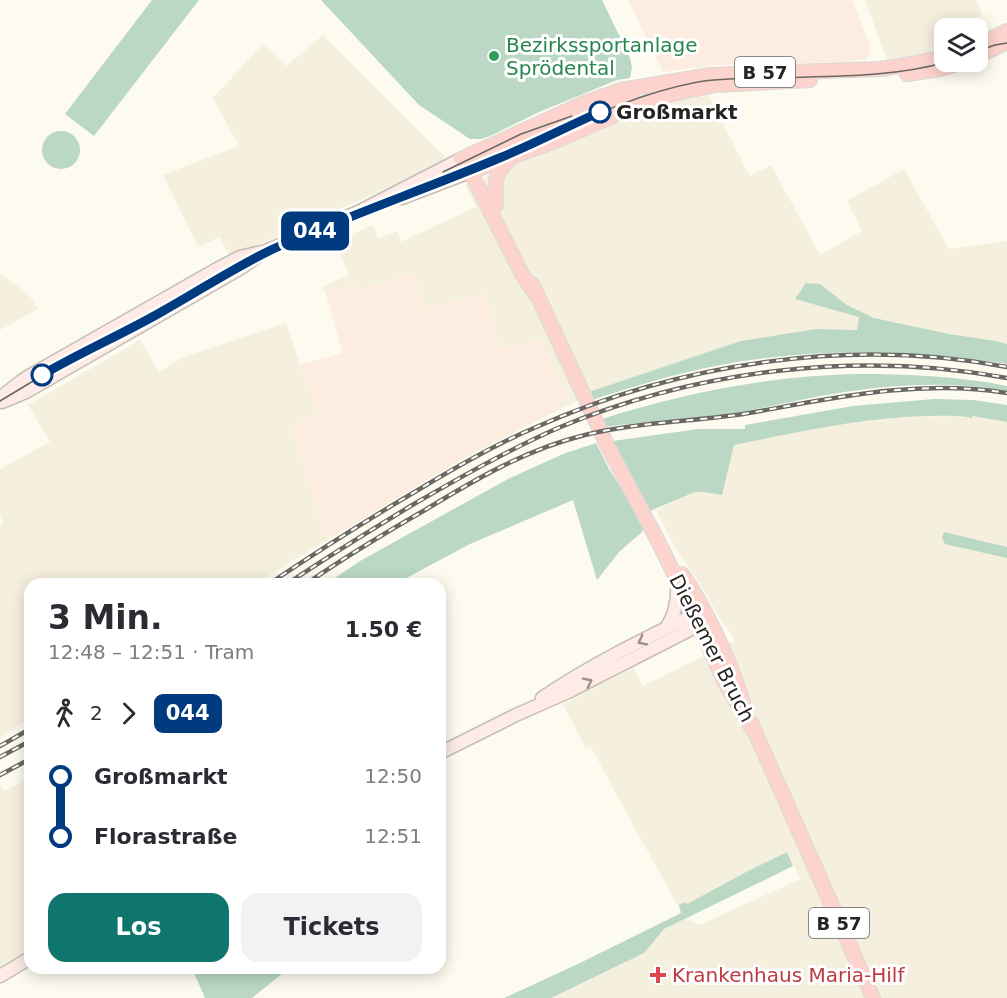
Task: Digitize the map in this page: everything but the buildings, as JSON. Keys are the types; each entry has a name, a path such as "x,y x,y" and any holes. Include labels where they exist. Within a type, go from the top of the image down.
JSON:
{"main road":[{"path":"988,41 1006,35"},
{"path":"988,48 1006,35"},
{"name":"B 57","path":"475,175 485,160 491,156 650,85 698,76 881,69 934,60"},
{"name":"B 57","path":"475,175 514,156 584,129 624,110 664,96 715,86 876,77 934,70"},
{"path":"0,400 26,392 241,268 266,251 358,212 466,157 602,96 650,85"},
{"path":"496,206 495,181 499,170 514,156"},
{"name":"Dießemer Bruch","path":"466,157 522,274 535,293"},
{"path":"358,212 475,175"},
{"name":"Dießemer Bruch","path":"475,175 496,206 608,447 677,581 702,617"},
{"name":"Dießemer Bruch","path":"659,543 694,591 724,681 753,730 873,998"},
{"path":"665,629 672,619 676,606 677,581"},
{"path":"516,715 563,683 665,629 702,617"},
{"path":"446,750 568,692 702,617"},
{"path":"0,976 24,962"}],"shaded area":[{"path":"628,0 852,0 870,45 870,53 865,60 857,60 857,64 715,65 663,72"},
{"path":"865,0 976,0 982,15 975,18 934,18 934,52 887,59"},
{"path":"323,35 449,161 230,257 220,237 198,247 163,175 239,146 213,98 263,44 286,66"},
{"path":"708,95 750,176 771,165 820,255 862,231 847,201 904,169 949,249 1007,241 1007,344 874,318 847,305 820,284 795,299 860,317 857,330 816,329 584,397 460,460 264,578 24,578 24,722 0,739 0,526 3,524 0,513 0,469 50,442 28,405 140,340 159,372 181,358 286,323 300,365 343,353 322,287 349,275 335,242 373,225 378,239 397,231 401,242 476,207 465,185 672,103"},
{"path":"0,273 29,295 38,309 0,330"},
{"path":"414,273 424,310 485,293 501,349 540,340 569,399 460,459 326,539 291,424 318,415 300,366 343,353 326,294 356,284 359,290"},
{"path":"972,416 1007,422 1007,998 551,998 644,953 664,929 685,918 699,925 801,879 790,858 682,913 591,747 586,749 563,704 633,668 643,686 734,641 674,546 656,510 695,492 722,495 733,445 833,425 881,419"},
{"path":"24,782 24,953 0,967 0,783 3,791"}],"green space":[{"path":"152,0 199,0 94,136 65,114"},
{"name":"Bezirkssportanlage Sprödental","path":"321,0 602,0 630,58 632,67 630,78 617,80 539,112 490,136 470,139 419,105"},
{"path":"61,131 74,137 80,150 74,163 61,169 48,163 42,150 48,137"},
{"path":"806,283 820,284 847,305 874,318 1007,344 1007,364 895,353 802,354 710,367 586,402 583,394 741,341 816,329 857,330 859,317 795,299"},
{"path":"855,374 913,375 970,380 1007,386 1007,391 946,385 905,386 831,394 707,417 605,427 602,419 664,401 759,382"},
{"path":"934,399 973,400 1007,405 1007,422 973,416 972,418 951,416 881,419 734,445 722,495 695,492 650,511 613,441 698,429 745,429 745,425 853,406"},
{"path":"596,443 644,527 642,532 619,552 597,580 573,500 470,544 406,578 335,578 360,561 508,479 563,454"},
{"path":"944,532 1007,547 1007,558 945,544 942,538"},
{"path":"787,852 793,866 664,929 644,953 551,998 504,998 681,913 679,905 685,902 687,904"},
{"path":"195,974 282,974 252,998 205,998"}],"tram line":[{"path":"988,47 1007,43"},
{"path":"0,401 73,357 142,323 251,260 646,95 698,82 734,78 882,74 934,65"},
{"name":"044","path":"42,375 142,323 250,260 332,223 499,158 600,112"},
{"path":"443,172 521,134 572,116"}],"railway":[{"path":"278,578 380,513 490,449 590,405 647,387 706,372 766,362 827,356 887,355 948,358 1007,367"},
{"path":"296,578 414,504 521,445 611,408 666,392 722,379 836,366 894,366 951,370 1007,378"},
{"path":"315,578 380,536 483,476 543,448 585,435 606,430 734,415 880,392 943,388 1007,393"},
{"path":"0,746 24,732"},
{"path":"0,757 24,744"},
{"path":"0,775 24,762"}],"place":[{"name":"Bezirkssportanlage Sprödental","path":"494,56"},
{"name":"Großmarkt","path":"600,112"},
{"name":"Krankenhaus Maria-Hilf","path":"658,975"}]}
